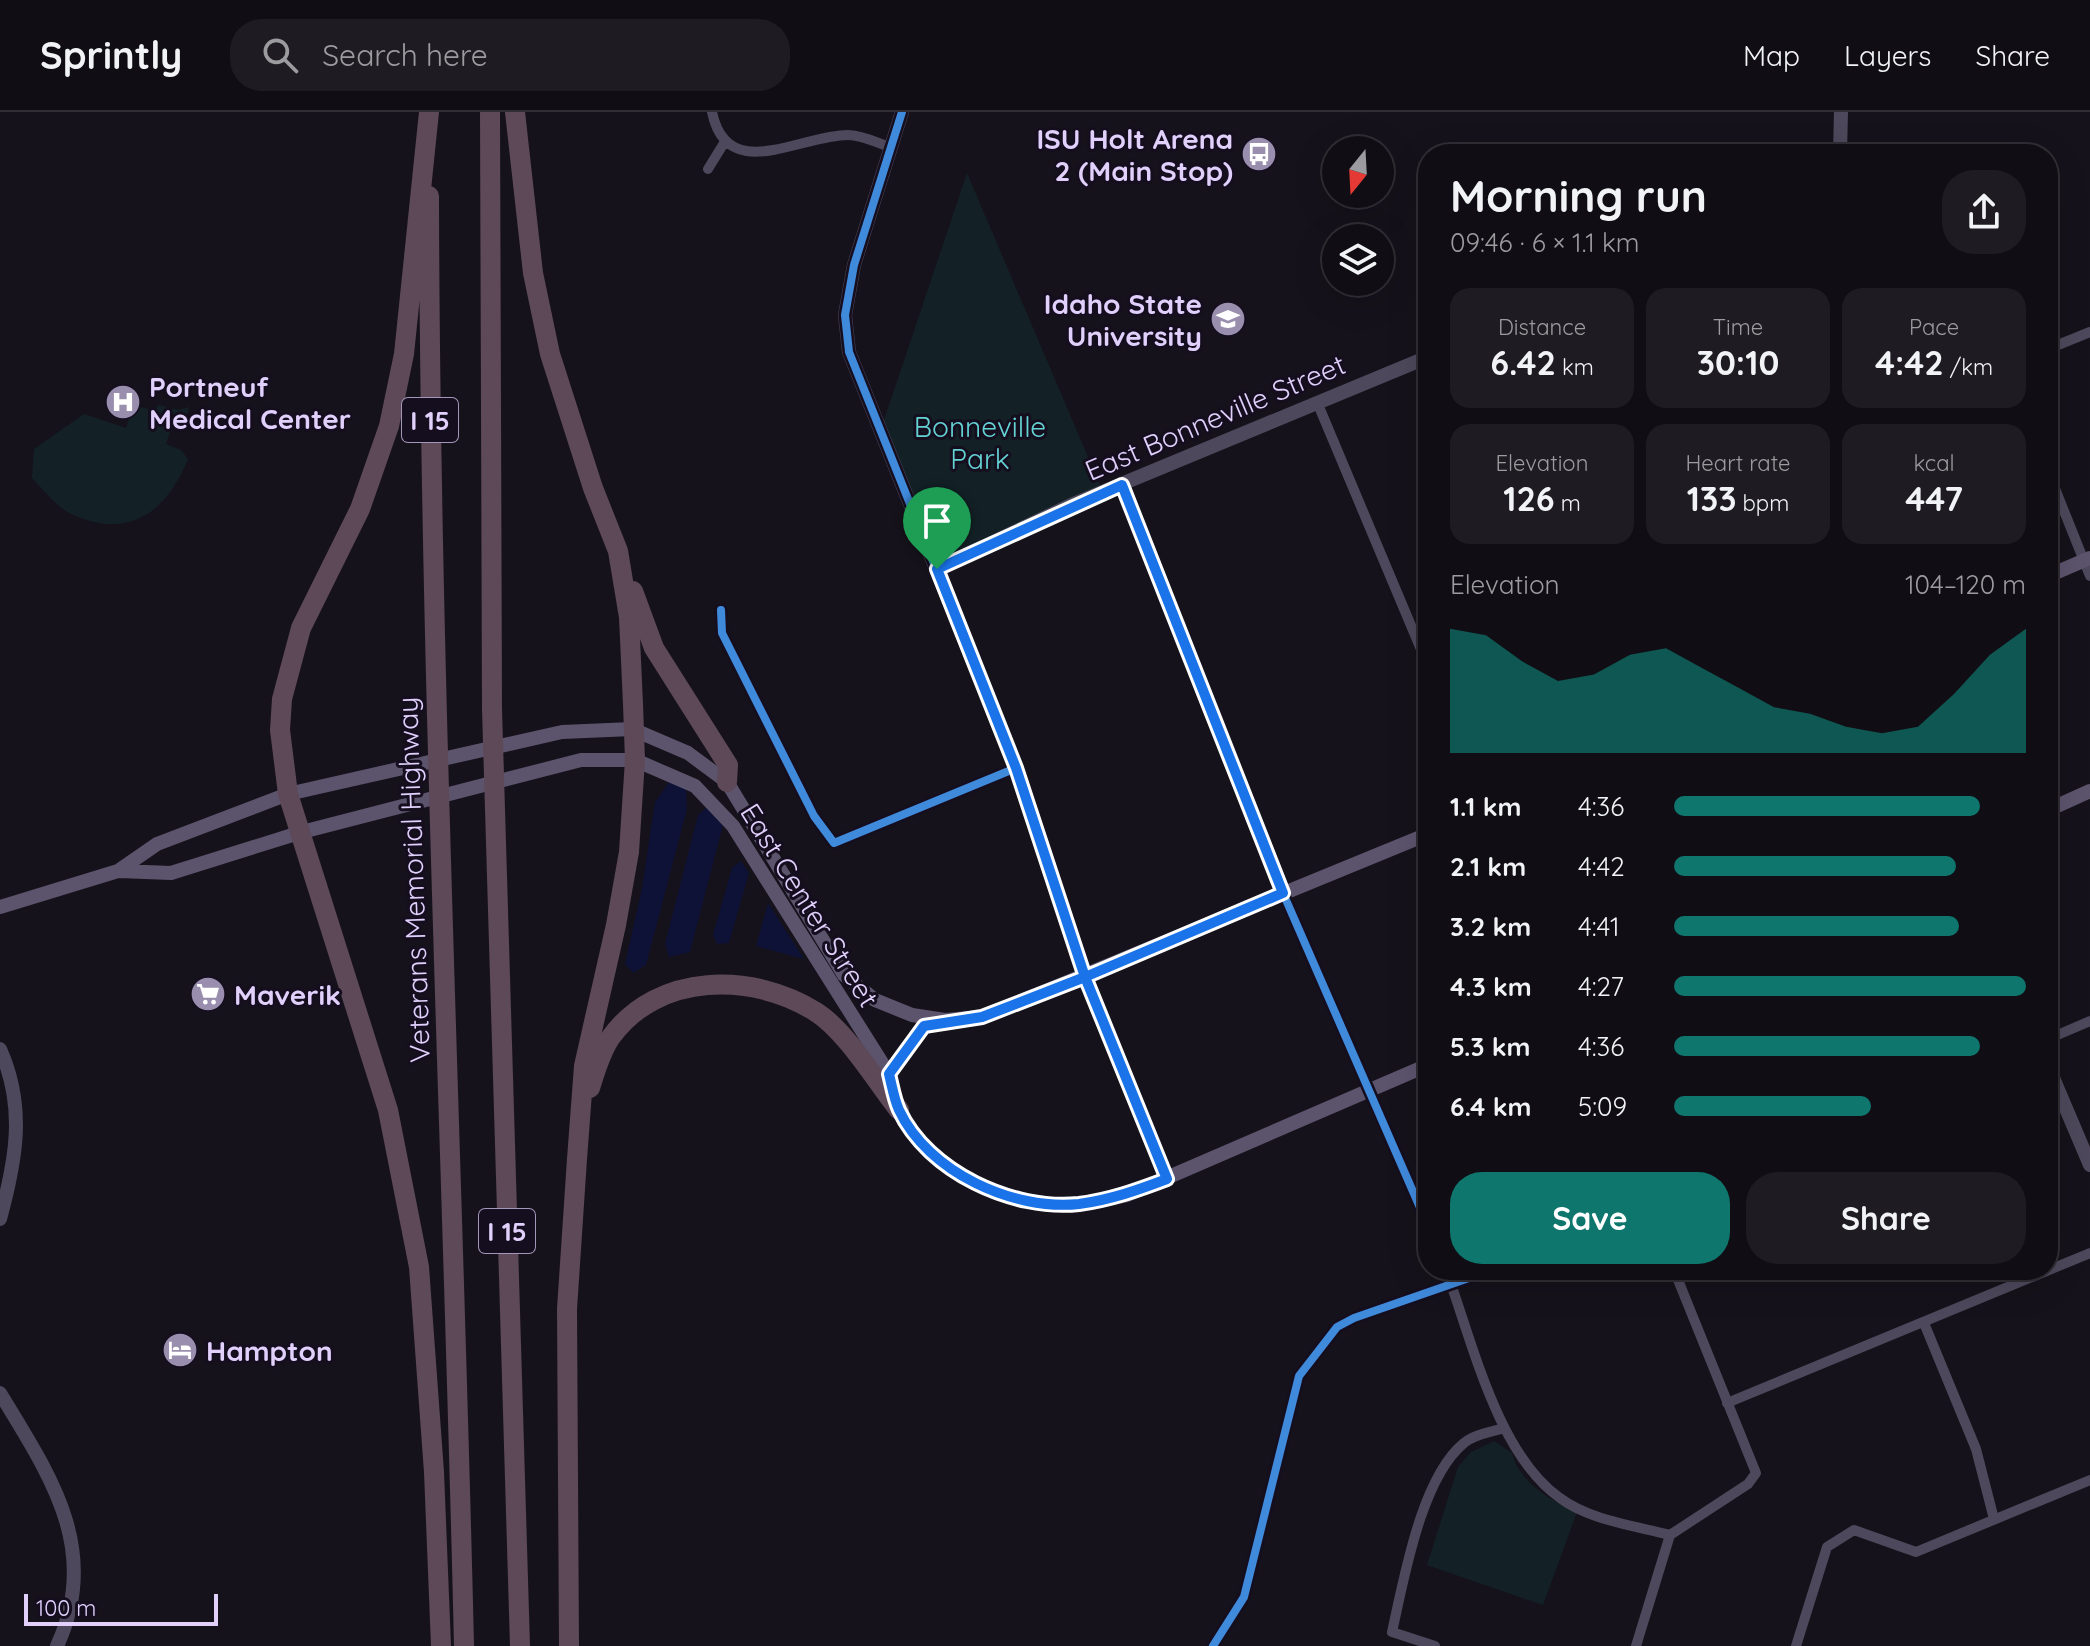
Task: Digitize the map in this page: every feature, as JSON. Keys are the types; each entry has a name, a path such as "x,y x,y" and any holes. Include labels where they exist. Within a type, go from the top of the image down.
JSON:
{"highway":[{"name":"Veterans Memorial Highway","path":"429,112 430,481 435,729 454,1199 464,1646"},
{"path":"429,112 404,354 389,426 360,509 301,628 282,699 282,757 288,794 388,1110 419,1267 434,1472 441,1646"},
{"name":"I 15","path":"490,112 492,709 520,1646"},
{"path":"515,112 533,273 550,354 593,488 654,648 728,765 727,782"},
{"path":"569,1646 565,1502 567,1309 584,1066 629,852 635,760 629,617 618,551"},
{"path":"581,1115 611,1037 643,1007 664,995 713,984 737,984 778,992 818,1013 899,1110"}],"main road":[{"path":"2058,572 2087,559"},
{"name":"East Center Street","path":"0,907 118,871 157,844 288,794 562,732 632,729 688,753 727,782 844,975 892,1008 945,1020 982,1017 1418,838"},
{"name":"East Center Street","path":"118,871 171,873 302,832 581,760 635,760 695,786 733,826 889,1074 899,1110"},
{"path":"2058,805 2090,791"},
{"path":"889,1074 924,1026 945,1020"},
{"path":"899,1110 915,1134 941,1160 974,1182 1019,1200 1076,1204 1127,1195 1418,1069"}],"street":[{"path":"712,112 716,130 724,143 740,150 773,151 820,138 851,135 890,147"},
{"path":"902,112 854,265 845,315 849,352 1016,768 1085,977 1167,1179"},
{"path":"1840,144 1841,112"},
{"path":"708,169 724,143"},
{"path":"2058,345 2090,332"},
{"name":"East Bonneville Street","path":"937,569 1122,485 1418,361"},
{"path":"1317,402 1418,642"},
{"path":"1122,485 1283,893 1418,1203"},
{"path":"2058,494 2087,559 2090,576"},
{"path":"721,610 722,633 814,816 834,843 1016,768"},
{"path":"2058,1035 2090,1021"},
{"path":"0,1049 13,1089 18,1125 17,1150 0,1219"},
{"path":"2058,1090 2090,1165"},
{"path":"2058,1266 2090,1253"},
{"path":"1450,1280 1504,1428 1539,1480 1562,1500 1597,1515 1670,1535"},
{"path":"1213,1646 1244,1597 1299,1376 1337,1327 1354,1318 1467,1280"},
{"path":"1636,1646 1670,1535 1748,1484 1756,1473 1678,1280"},
{"path":"1727,1403 2026,1280"},
{"path":"1924,1323 1976,1449 1994,1519"},
{"path":"0,1393 51,1476 71,1531 72,1598 67,1623 57,1646"},
{"path":"1435,1646 1392,1632 1427,1502 1445,1461 1466,1440 1504,1428"},
{"path":"1796,1646 1827,1547 1854,1530 1916,1552 2090,1480"}],"green space":[{"name":"Bonneville Park","path":"967,173 1103,492 934,562 877,441"},
{"path":"134,405 154,411 158,405 179,410 189,407 185,423 173,422 166,444 181,450 188,459 169,493 144,516 129,522 93,522 67,512 32,478 34,449 84,414 126,428"},
{"path":"1494,1441 1512,1453 1522,1473 1537,1489 1577,1512 1543,1605 1427,1565 1458,1467 1471,1452"}],"shaded area":[{"path":"669,782 686,786 687,809 646,965 633,973 625,964 642,888 655,802"},
{"path":"707,807 724,821 690,952 669,957 665,944 698,815"},
{"path":"741,861 749,873 729,943 717,944 713,935 732,868"},
{"path":"768,903 804,959 756,946"}],"cycle path":[{"path":"902,112 854,265 845,315 849,352 1016,768 1085,977 1167,1179"},
{"path":"1122,485 1283,893 1418,1203"},
{"path":"721,610 722,633 814,816 834,843 1016,768"},
{"path":"1213,1646 1244,1597 1299,1376 1337,1327 1354,1318 1463,1280"}],"place":[{"name":"ISU Holt Arena 2 (Main Stop)","path":"1259,154"},
{"name":"Idaho State University","path":"1228,319"},
{"name":"Portneuf Medical Center","path":"123,402"},
{"name":"Maverik","path":"208,994"},
{"name":"Hampton","path":"180,1350"}],"route":[{"path":"937,569 1016,768 1085,977 982,1017 945,1020 924,1026 889,1074 899,1110 915,1134 941,1160 974,1182 1019,1200 1076,1204 1127,1195 1167,1179 1085,977 1283,893 1122,485 1071,505 937,569"}]}
